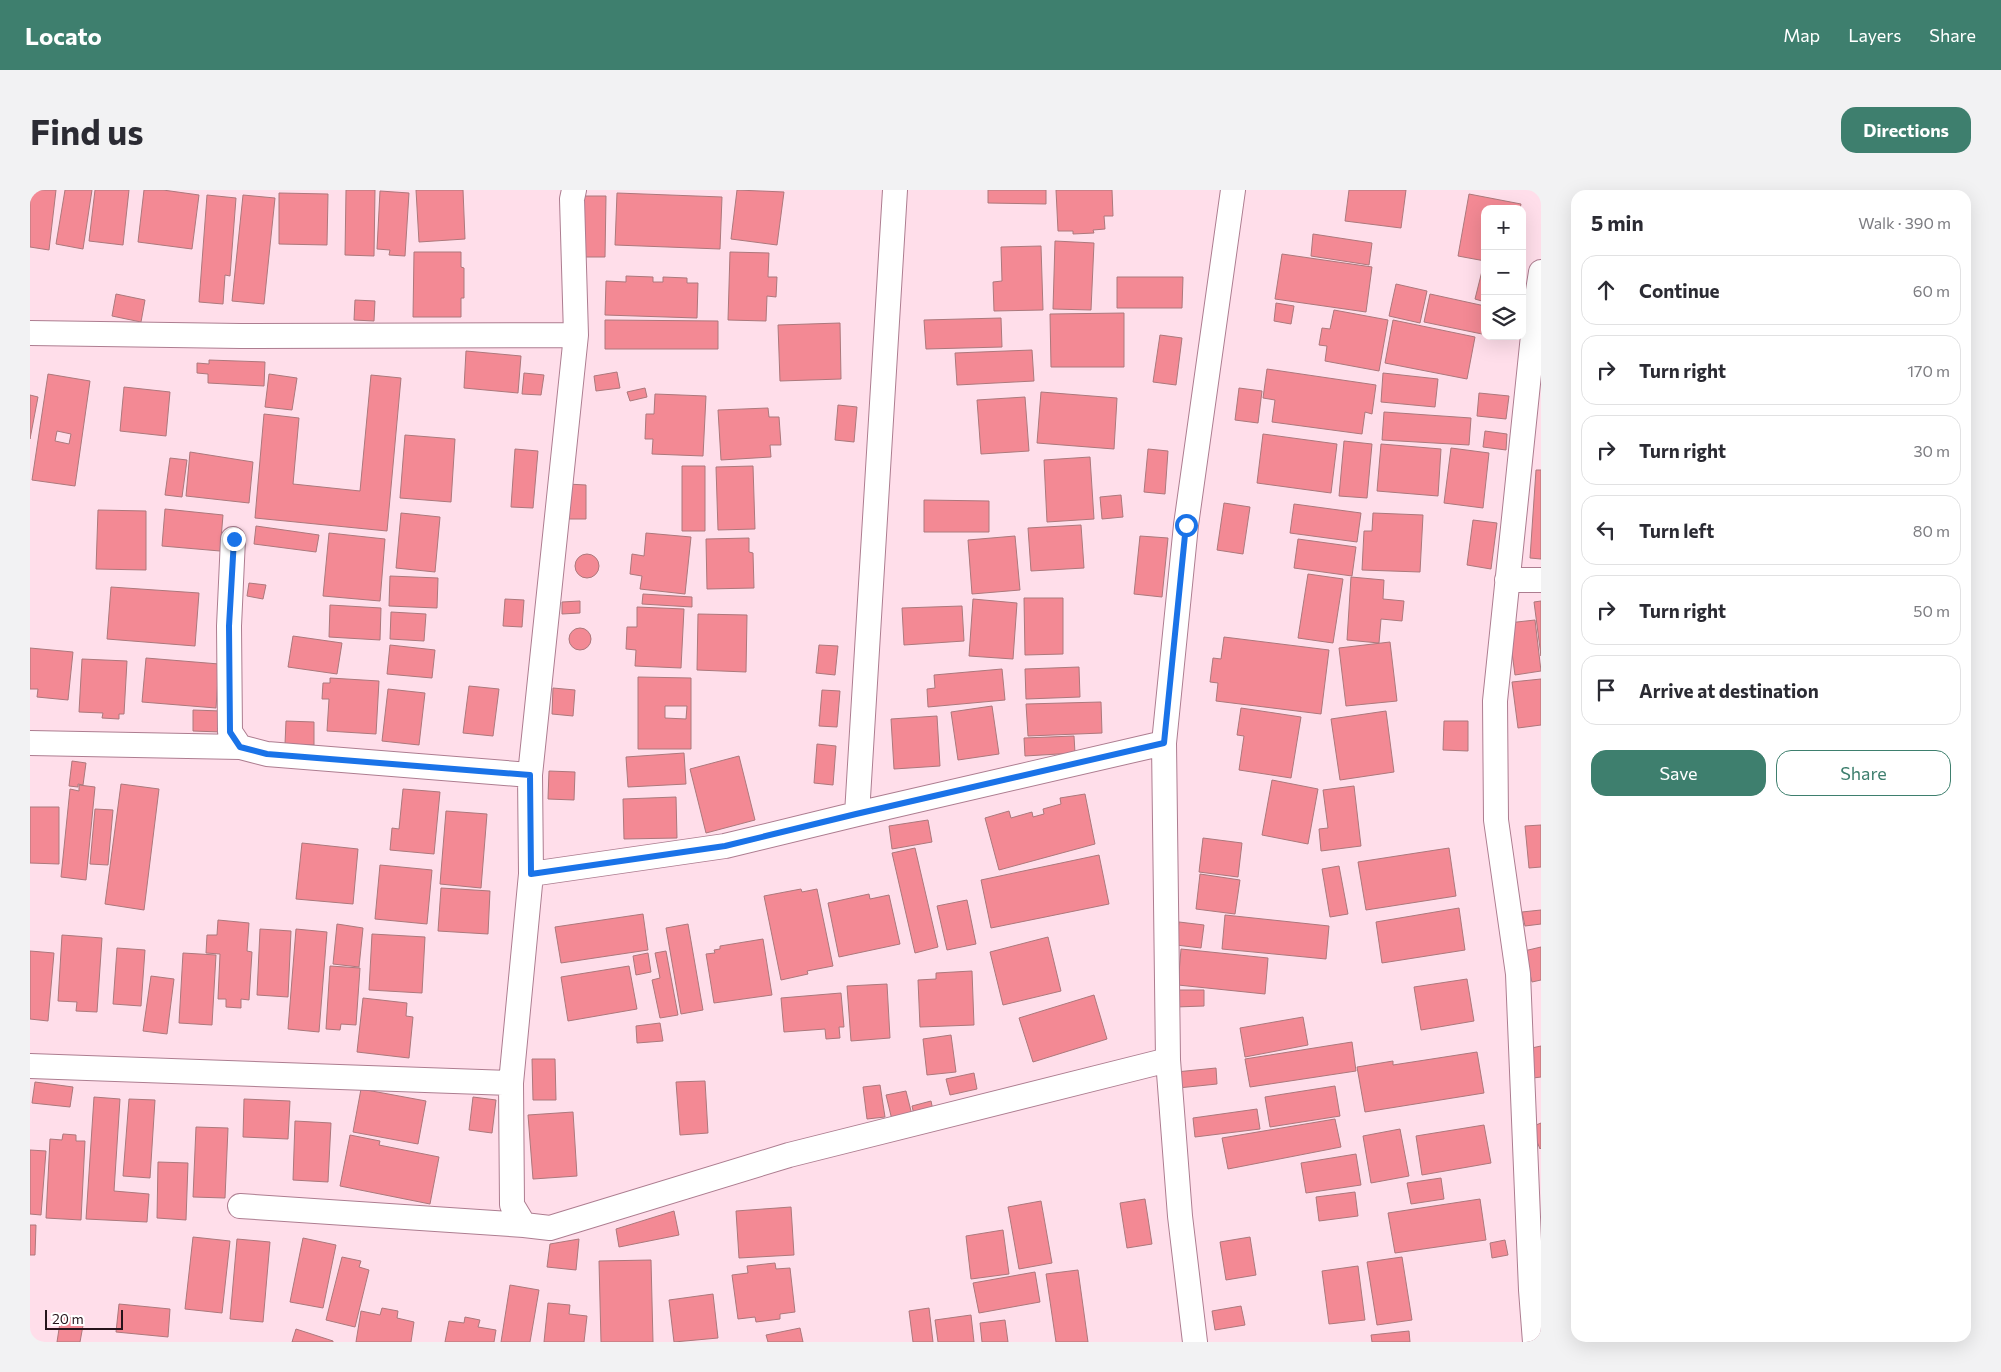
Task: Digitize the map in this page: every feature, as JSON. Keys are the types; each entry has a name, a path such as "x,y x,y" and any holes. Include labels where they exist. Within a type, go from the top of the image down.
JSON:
{"street":[{"path":"524,1225 512,1204 511,1083 531,874 530,775 576,334 572,200 574,190"},
{"path":"856,814 895,190"},
{"path":"1195,1342 1180,1216 1168,1060 1164,743 1186,525 1233,190"},
{"path":"1537,1329 1531,1290 1518,974 1496,820 1495,701 1541,272"},
{"path":"30,333 241,336 576,334"},
{"path":"234,539 229,626 230,732 240,747"},
{"path":"1507,580 1541,580"},
{"path":"531,874 725,846 1164,743"},
{"path":"30,744 240,747 267,754 530,775"},
{"path":"240,1206 550,1228 789,1156 1168,1060"},
{"path":"30,1066 511,1083"}],"building":[{"path":"30,190 56,190 49,250 30,247"},
{"path":"65,190 92,190 83,249 56,244"},
{"path":"95,190 129,190 123,245 89,241"},
{"path":"144,190 163,190 199,195 192,249 138,242"},
{"path":"346,190 375,190 374,256 345,255"},
{"path":"416,190 463,190 465,239 419,242"},
{"path":"737,190 784,192 777,245 731,239"},
{"path":"988,190 1046,190 1046,204 988,203"},
{"path":"1056,190 1112,190 1113,216 1104,216 1105,229 1093,230 1094,233 1073,234 1073,231 1058,231"},
{"path":"1349,190 1406,190 1401,228 1345,221"},
{"path":"380,191 409,193 405,256 389,255 390,250 377,249"},
{"path":"279,193 328,194 327,245 279,244"},
{"path":"617,193 722,197 720,249 615,245"},
{"path":"1469,194 1521,204 1481,205 1481,260 1458,256"},
{"path":"207,195 236,198 230,276 225,275 223,304 199,302"},
{"path":"243,195 275,198 264,304 232,301"},
{"path":"583,196 606,196 605,257 582,257"},
{"path":"1313,234 1372,243 1369,265 1311,256"},
{"path":"1055,241 1094,243 1091,310 1053,309"},
{"path":"1041,246 1043,310 994,311 993,282 1002,281 1001,247"},
{"path":"414,252 461,252 461,267 464,268 464,298 461,298 461,317 413,317"},
{"path":"730,252 769,253 768,277 777,277 776,297 767,296 766,321 728,320"},
{"path":"1282,254 1372,267 1366,312 1275,299"},
{"path":"1481,275 1481,301 1475,299"},
{"path":"626,276 653,277 653,282 663,282 663,277 687,278 687,283 698,283 697,318 605,315 606,281 626,282"},
{"path":"1117,277 1183,277 1182,308 1117,308"},
{"path":"1396,284 1427,291 1420,323 1389,316"},
{"path":"116,294 145,300 141,322 112,316"},
{"path":"1430,294 1481,305 1481,334 1424,322"},
{"path":"355,300 375,301 374,321 354,320"},
{"path":"1276,303 1294,306 1291,324 1274,321"},
{"path":"1334,310 1388,320 1379,371 1325,361 1327,346 1319,345 1322,328 1330,329"},
{"path":"1124,313 1124,367 1051,367 1050,314"},
{"path":"1001,318 1002,347 926,349 924,320"},
{"path":"605,320 718,321 718,349 605,349"},
{"path":"1393,320 1475,337 1467,379 1385,363"},
{"path":"840,323 841,379 780,381 778,325"},
{"path":"1160,335 1182,338 1176,385 1153,382"},
{"path":"1032,350 1034,381 957,385 955,353"},
{"path":"466,351 521,356 518,393 464,388"},
{"path":"209,360 265,362 264,386 208,383 208,374 197,373 197,363 209,364"},
{"path":"1267,369 1376,385 1372,414 1365,412 1362,434 1272,422 1275,400 1263,398"},
{"path":"617,372 620,388 596,391 594,376"},
{"path":"524,373 544,375 541,395 522,394"},
{"path":"1383,373 1438,379 1435,407 1381,402"},
{"path":"48,374 90,381 75,486 32,480","holes":["57,431 71,434 69,444 55,441"]},
{"path":"269,374 297,378 292,410 265,407"},
{"path":"371,375 401,378 387,531 255,518 264,414 299,418 293,484 360,491"},
{"path":"124,387 170,392 166,436 120,431"},
{"path":"645,388 647,397 630,401 627,392"},
{"path":"1239,388 1262,391 1258,423 1235,420"},
{"path":"1041,392 1117,398 1114,449 1037,443"},
{"path":"1479,393 1509,396 1506,419 1477,416"},
{"path":"655,394 706,396 703,456 652,454 653,439 645,439 646,414 654,414"},
{"path":"30,395 38,397 30,439"},
{"path":"1025,397 1029,451 981,454 977,400"},
{"path":"838,405 857,407 854,442 835,440"},
{"path":"768,408 769,417 779,417 781,445 770,445 771,457 721,460 718,410"},
{"path":"1384,412 1471,418 1469,445 1382,440"},
{"path":"1485,431 1507,434 1506,450 1483,447"},
{"path":"1263,434 1337,444 1331,493 1257,483"},
{"path":"405,435 455,439 451,502 400,498"},
{"path":"1344,441 1372,444 1367,498 1339,496"},
{"path":"1381,444 1441,449 1438,496 1377,491"},
{"path":"1451,448 1489,453 1483,508 1444,503"},
{"path":"515,449 538,451 533,508 511,507"},
{"path":"1148,449 1168,451 1165,494 1144,492"},
{"path":"190,452 253,462 249,503 186,496"},
{"path":"1090,457 1094,519 1047,522 1044,460"},
{"path":"170,458 187,460 182,497 165,495"},
{"path":"682,466 705,466 705,531 682,531"},
{"path":"753,466 755,529 718,530 716,467"},
{"path":"1536,470 1541,470 1541,559 1530,558"},
{"path":"567,484 586,485 586,519 566,519"},
{"path":"1121,495 1123,517 1102,519 1100,497"},
{"path":"924,500 989,501 989,532 924,532"},
{"path":"1224,503 1250,507 1243,554 1217,550"},
{"path":"1294,504 1361,513 1357,542 1290,533"},
{"path":"165,509 223,515 220,551 162,546"},
{"path":"98,510 146,511 146,570 96,569"},
{"path":"401,513 440,517 435,572 396,568"},
{"path":"1373,513 1423,515 1420,572 1362,570 1364,531 1372,531"},
{"path":"1473,520 1497,523 1491,569 1467,565"},
{"path":"1081,525 1084,568 1031,571 1028,528"},
{"path":"256,526 319,535 316,552 254,544"},
{"path":"329,533 385,539 380,601 323,596"},
{"path":"646,533 691,537 685,594 640,589 642,576 630,574 632,554 644,556"},
{"path":"1015,536 1020,590 972,594 968,540"},
{"path":"1140,536 1168,538 1162,597 1134,594"},
{"path":"749,538 749,552 753,553 754,588 707,589 706,539"},
{"path":"1298,539 1356,547 1352,576 1294,568"},
{"path":"587,554 592,555 598,561 598,571 592,577 587,578 582,577 576,571 575,566 576,561 582,555"},
{"path":"1308,574 1343,579 1333,643 1298,638"},
{"path":"390,576 438,578 437,608 389,606"},
{"path":"1351,577 1384,580 1383,599 1404,601 1402,621 1381,619 1379,643 1347,640"},
{"path":"249,583 266,585 263,599 247,596"},
{"path":"111,587 199,593 195,646 107,639"},
{"path":"643,594 692,597 692,607 642,604"},
{"path":"1024,598 1063,598 1063,654 1025,655"},
{"path":"505,599 524,600 522,627 503,626"},
{"path":"973,599 1017,603 1013,659 969,656"},
{"path":"580,601 580,613 562,614 562,602"},
{"path":"1541,601 1541,656 1534,602"},
{"path":"330,605 381,608 380,640 329,637"},
{"path":"962,606 964,641 904,645 902,608"},
{"path":"637,607 684,609 681,668 635,666 636,650 626,649 627,627 637,627"},
{"path":"391,612 426,614 424,641 390,639"},
{"path":"698,614 747,615 746,672 697,670"},
{"path":"1535,620 1541,671 1515,675 1508,623"},
{"path":"580,628 588,631 591,639 588,647 580,650 572,647 569,639 572,631"},
{"path":"293,636 342,643 337,674 288,667"},
{"path":"1224,637 1329,650 1321,714 1216,701 1218,683 1210,682 1213,658 1221,659"},
{"path":"1390,642 1397,701 1346,706 1339,648"},
{"path":"390,645 435,650 432,678 387,674"},
{"path":"819,645 838,646 835,675 816,673"},
{"path":"30,648 73,652 68,700 37,697 38,689 30,689"},
{"path":"146,658 219,664 216,708 142,702"},
{"path":"82,659 127,661 124,714 119,714 119,719 102,718 103,713 79,712"},
{"path":"1079,667 1080,697 1026,699 1025,669"},
{"path":"1002,669 1005,700 928,707 927,689 935,688 934,675"},
{"path":"638,677 691,678 691,749 638,749","holes":["665,706 687,706 686,719 665,718"]},
{"path":"330,678 379,681 376,734 327,731 329,699 322,699 323,683 330,683"},
{"path":"1541,679 1541,725 1518,728 1512,682"},
{"path":"469,686 499,689 493,736 463,733"},
{"path":"553,688 575,690 573,716 552,714"},
{"path":"388,689 425,693 419,745 382,741"},
{"path":"822,690 840,691 837,727 819,726"},
{"path":"1101,702 1102,733 1028,736 1026,704"},
{"path":"992,706 999,754 958,760 951,712"},
{"path":"1241,708 1301,717 1291,778 1239,770 1244,736 1237,735"},
{"path":"193,710 221,711 221,732 193,731"},
{"path":"1386,711 1394,772 1340,780 1331,719"},
{"path":"937,716 940,766 894,769 891,719"},
{"path":"286,721 314,722 314,745 285,744"},
{"path":"1444,721 1468,721 1468,751 1443,750"},
{"path":"1074,736 1075,753 1025,756 1024,738"},
{"path":"817,744 836,746 833,785 814,783"},
{"path":"684,753 686,784 628,787 626,757"},
{"path":"739,756 755,820 706,833 690,769"},
{"path":"72,761 86,763 83,785 78,784 78,787 69,786"},
{"path":"549,771 575,772 574,800 548,799"},
{"path":"1272,780 1318,789 1308,844 1262,835"},
{"path":"121,784 159,789 144,910 105,904"},
{"path":"79,785 95,787 86,880 61,877 70,789 79,791"},
{"path":"1354,786 1361,846 1321,851 1319,829 1328,828 1323,790"},
{"path":"403,789 440,792 434,854 390,850 392,828 399,829"},
{"path":"1085,794 1095,844 999,870 985,818 1009,811 1011,818 1032,812 1033,817 1044,814 1043,809 1061,804 1060,798"},
{"path":"676,797 677,838 624,839 623,799"},
{"path":"30,807 59,807 59,864 30,863"},
{"path":"95,809 113,810 108,865 90,864"},
{"path":"446,811 487,814 481,888 440,884"},
{"path":"928,820 932,842 892,849 889,826"},
{"path":"1541,825 1541,867 1529,868 1525,826"},
{"path":"1203,838 1242,843 1238,877 1199,872"},
{"path":"302,843 358,849 353,904 296,899"},
{"path":"915,848 938,947 915,953 892,853"},
{"path":"1449,848 1456,896 1366,910 1358,862"},
{"path":"1099,855 1109,904 991,928 981,880"},
{"path":"380,865 432,870 427,924 375,919"},
{"path":"1339,866 1348,914 1330,917 1322,869"},
{"path":"1200,874 1240,880 1235,914 1196,909"},
{"path":"441,888 490,891 488,934 438,931"},
{"path":"801,889 802,892 817,889 833,966 807,971 808,974 781,980 764,896"},
{"path":"869,894 870,899 889,895 900,944 839,957 828,903"},
{"path":"967,900 976,944 947,950 937,906"},
{"path":"1459,908 1465,950 1382,963 1376,922"},
{"path":"1541,910 1541,924 1525,926 1522,912"},
{"path":"643,914 648,950 561,963 555,927"},
{"path":"1225,915 1329,926 1326,959 1222,949"},
{"path":"218,920 249,923 247,951 252,952 249,1000 241,999 241,1008 226,1007 226,999 218,999 220,954 206,953 207,935 217,935"},
{"path":"1179,922 1204,925 1201,948 1176,945"},
{"path":"337,924 363,928 359,967 333,964"},
{"path":"688,924 703,1010 681,1014 666,928"},
{"path":"260,929 291,931 288,997 257,995"},
{"path":"296,929 327,932 319,1032 288,1029"},
{"path":"372,934 425,937 422,993 369,990"},
{"path":"62,935 102,938 97,1012 76,1011 77,1002 58,1001"},
{"path":"1048,937 1061,991 1003,1005 990,952"},
{"path":"763,939 772,995 714,1003 706,954 715,953 714,950 720,949 720,946"},
{"path":"1541,947 1541,980 1532,982 1524,951"},
{"path":"117,948 145,950 141,1006 113,1004"},
{"path":"1181,949 1268,958 1265,994 1178,985"},
{"path":"30,951 54,953 48,1021 30,1019"},
{"path":"666,951 678,1015 660,1018 652,980 660,978 655,953"},
{"path":"183,953 216,955 212,1025 179,1023"},
{"path":"648,953 651,972 636,975 633,956"},
{"path":"330,966 360,968 356,1025 341,1024 340,1030 326,1029"},
{"path":"629,966 637,1009 568,1021 561,977"},
{"path":"972,971 974,1025 920,1027 918,980 936,979 936,973"},
{"path":"151,976 174,979 167,1034 143,1031"},
{"path":"1467,979 1474,1021 1421,1030 1414,987"},
{"path":"887,984 890,1038 851,1041 847,986"},
{"path":"1175,990 1204,990 1204,1006 1175,1007"},
{"path":"841,993 844,1027 839,1027 840,1038 826,1039 825,1029 784,1032 781,998"},
{"path":"1094,995 1107,1039 1033,1062 1019,1018"},
{"path":"363,998 407,1003 406,1016 413,1017 409,1058 357,1052"},
{"path":"1303,1017 1308,1045 1245,1057 1240,1028"},
{"path":"660,1023 663,1041 637,1043 636,1026"},
{"path":"951,1035 956,1072 927,1075 923,1039"},
{"path":"1352,1042 1356,1071 1250,1087 1245,1059"},
{"path":"1541,1046 1541,1077 1533,1078 1527,1049"},
{"path":"1477,1052 1484,1093 1365,1112 1357,1067 1393,1061 1393,1065"},
{"path":"532,1059 555,1059 556,1100 533,1100"},
{"path":"1216,1068 1217,1084 1178,1088 1176,1072"},
{"path":"974,1073 977,1089 950,1095 946,1079"},
{"path":"705,1081 708,1133 680,1135 676,1082"},
{"path":"35,1082 73,1087 70,1107 32,1103"},
{"path":"880,1085 885,1117 867,1119 863,1087"},
{"path":"1335,1086 1340,1116 1270,1127 1265,1097"},
{"path":"361,1089 426,1101 418,1144 353,1132"},
{"path":"906,1091 912,1115 892,1120 886,1095"},
{"path":"94,1097 120,1099 114,1191 149,1194 147,1222 86,1219"},
{"path":"473,1097 496,1100 492,1133 469,1130"},
{"path":"129,1099 155,1100 150,1178 123,1176"},
{"path":"244,1099 290,1101 288,1139 243,1137"},
{"path":"931,1101 934,1115 915,1119 912,1106"},
{"path":"1257,1109 1260,1129 1195,1137 1193,1118"},
{"path":"573,1112 577,1176 533,1179 528,1115"},
{"path":"1335,1119 1341,1147 1228,1169 1222,1138"},
{"path":"295,1121 331,1123 328,1182 293,1180"},
{"path":"1541,1123 1541,1148 1540,1149 1531,1127"},
{"path":"1484,1125 1491,1163 1422,1175 1416,1136"},
{"path":"196,1127 228,1128 225,1198 193,1197"},
{"path":"1400,1129 1409,1176 1371,1183 1363,1136"},
{"path":"63,1134 76,1135 76,1141 85,1141 81,1220 46,1218 50,1139 62,1140"},
{"path":"350,1135 380,1141 379,1145 439,1157 430,1204 340,1186"},
{"path":"30,1150 46,1151 41,1215 30,1214"},
{"path":"1356,1154 1361,1185 1306,1193 1301,1163"},
{"path":"158,1162 188,1163 186,1220 157,1218"},
{"path":"1441,1178 1444,1199 1411,1204 1407,1183"},
{"path":"1355,1192 1358,1216 1319,1221 1316,1197"},
{"path":"1145,1199 1152,1244 1127,1248 1120,1203"},
{"path":"1480,1199 1486,1240 1395,1253 1388,1213"},
{"path":"1041,1201 1052,1263 1019,1269 1008,1207"},
{"path":"791,1207 794,1255 739,1258 736,1211"},
{"path":"674,1211 679,1235 619,1247 616,1229"},
{"path":"30,1225 36,1225 35,1255 30,1255"},
{"path":"1003,1230 1009,1274 971,1279 966,1236"},
{"path":"193,1237 230,1241 222,1313 185,1309"},
{"path":"1250,1237 1256,1275 1226,1280 1220,1242"},
{"path":"303,1238 336,1245 323,1308 290,1302"},
{"path":"237,1239 270,1242 263,1322 230,1319"},
{"path":"579,1239 576,1270 547,1267 550,1244"},
{"path":"1505,1240 1508,1255 1492,1258 1490,1243"},
{"path":"342,1257 361,1261 359,1267 369,1270 355,1327 326,1320"},
{"path":"1402,1257 1412,1320 1377,1325 1367,1262"},
{"path":"651,1260 653,1342 601,1342 599,1261"},
{"path":"775,1263 776,1269 790,1268 795,1312 780,1314 780,1319 756,1322 755,1317 738,1319 732,1275 748,1273 747,1266"},
{"path":"1358,1266 1365,1320 1329,1324 1322,1271"},
{"path":"1078,1270 1088,1342 1056,1342 1046,1274"},
{"path":"1035,1272 1040,1302 979,1313 973,1283"},
{"path":"510,1285 539,1290 530,1342 501,1342"},
{"path":"713,1294 718,1338 674,1342 669,1300"},
{"path":"548,1303 570,1305 569,1314 587,1316 584,1342 544,1342"},
{"path":"119,1304 170,1309 168,1337 116,1332"},
{"path":"1241,1306 1245,1325 1215,1330 1212,1311"},
{"path":"382,1308 398,1311 397,1318 414,1322 411,1342 356,1342 361,1311 380,1315"},
{"path":"929,1308 933,1342 913,1342 909,1311"},
{"path":"971,1315 974,1342 938,1342 935,1320"},
{"path":"61,1316 84,1320 80,1342 57,1342"},
{"path":"465,1317 480,1320 478,1327 496,1330 494,1342 445,1342 449,1321 464,1323"},
{"path":"1005,1320 1008,1342 982,1342 980,1323"},
{"path":"800,1328 803,1342 768,1342 766,1335"},
{"path":"296,1329 333,1341 333,1342 292,1342"},
{"path":"1409,1331 1410,1342 1372,1342 1371,1335"}],"route":[{"path":"234,539 229,626 230,732 240,747 267,754 530,775 531,874 725,846 1164,743 1186,525"}]}
